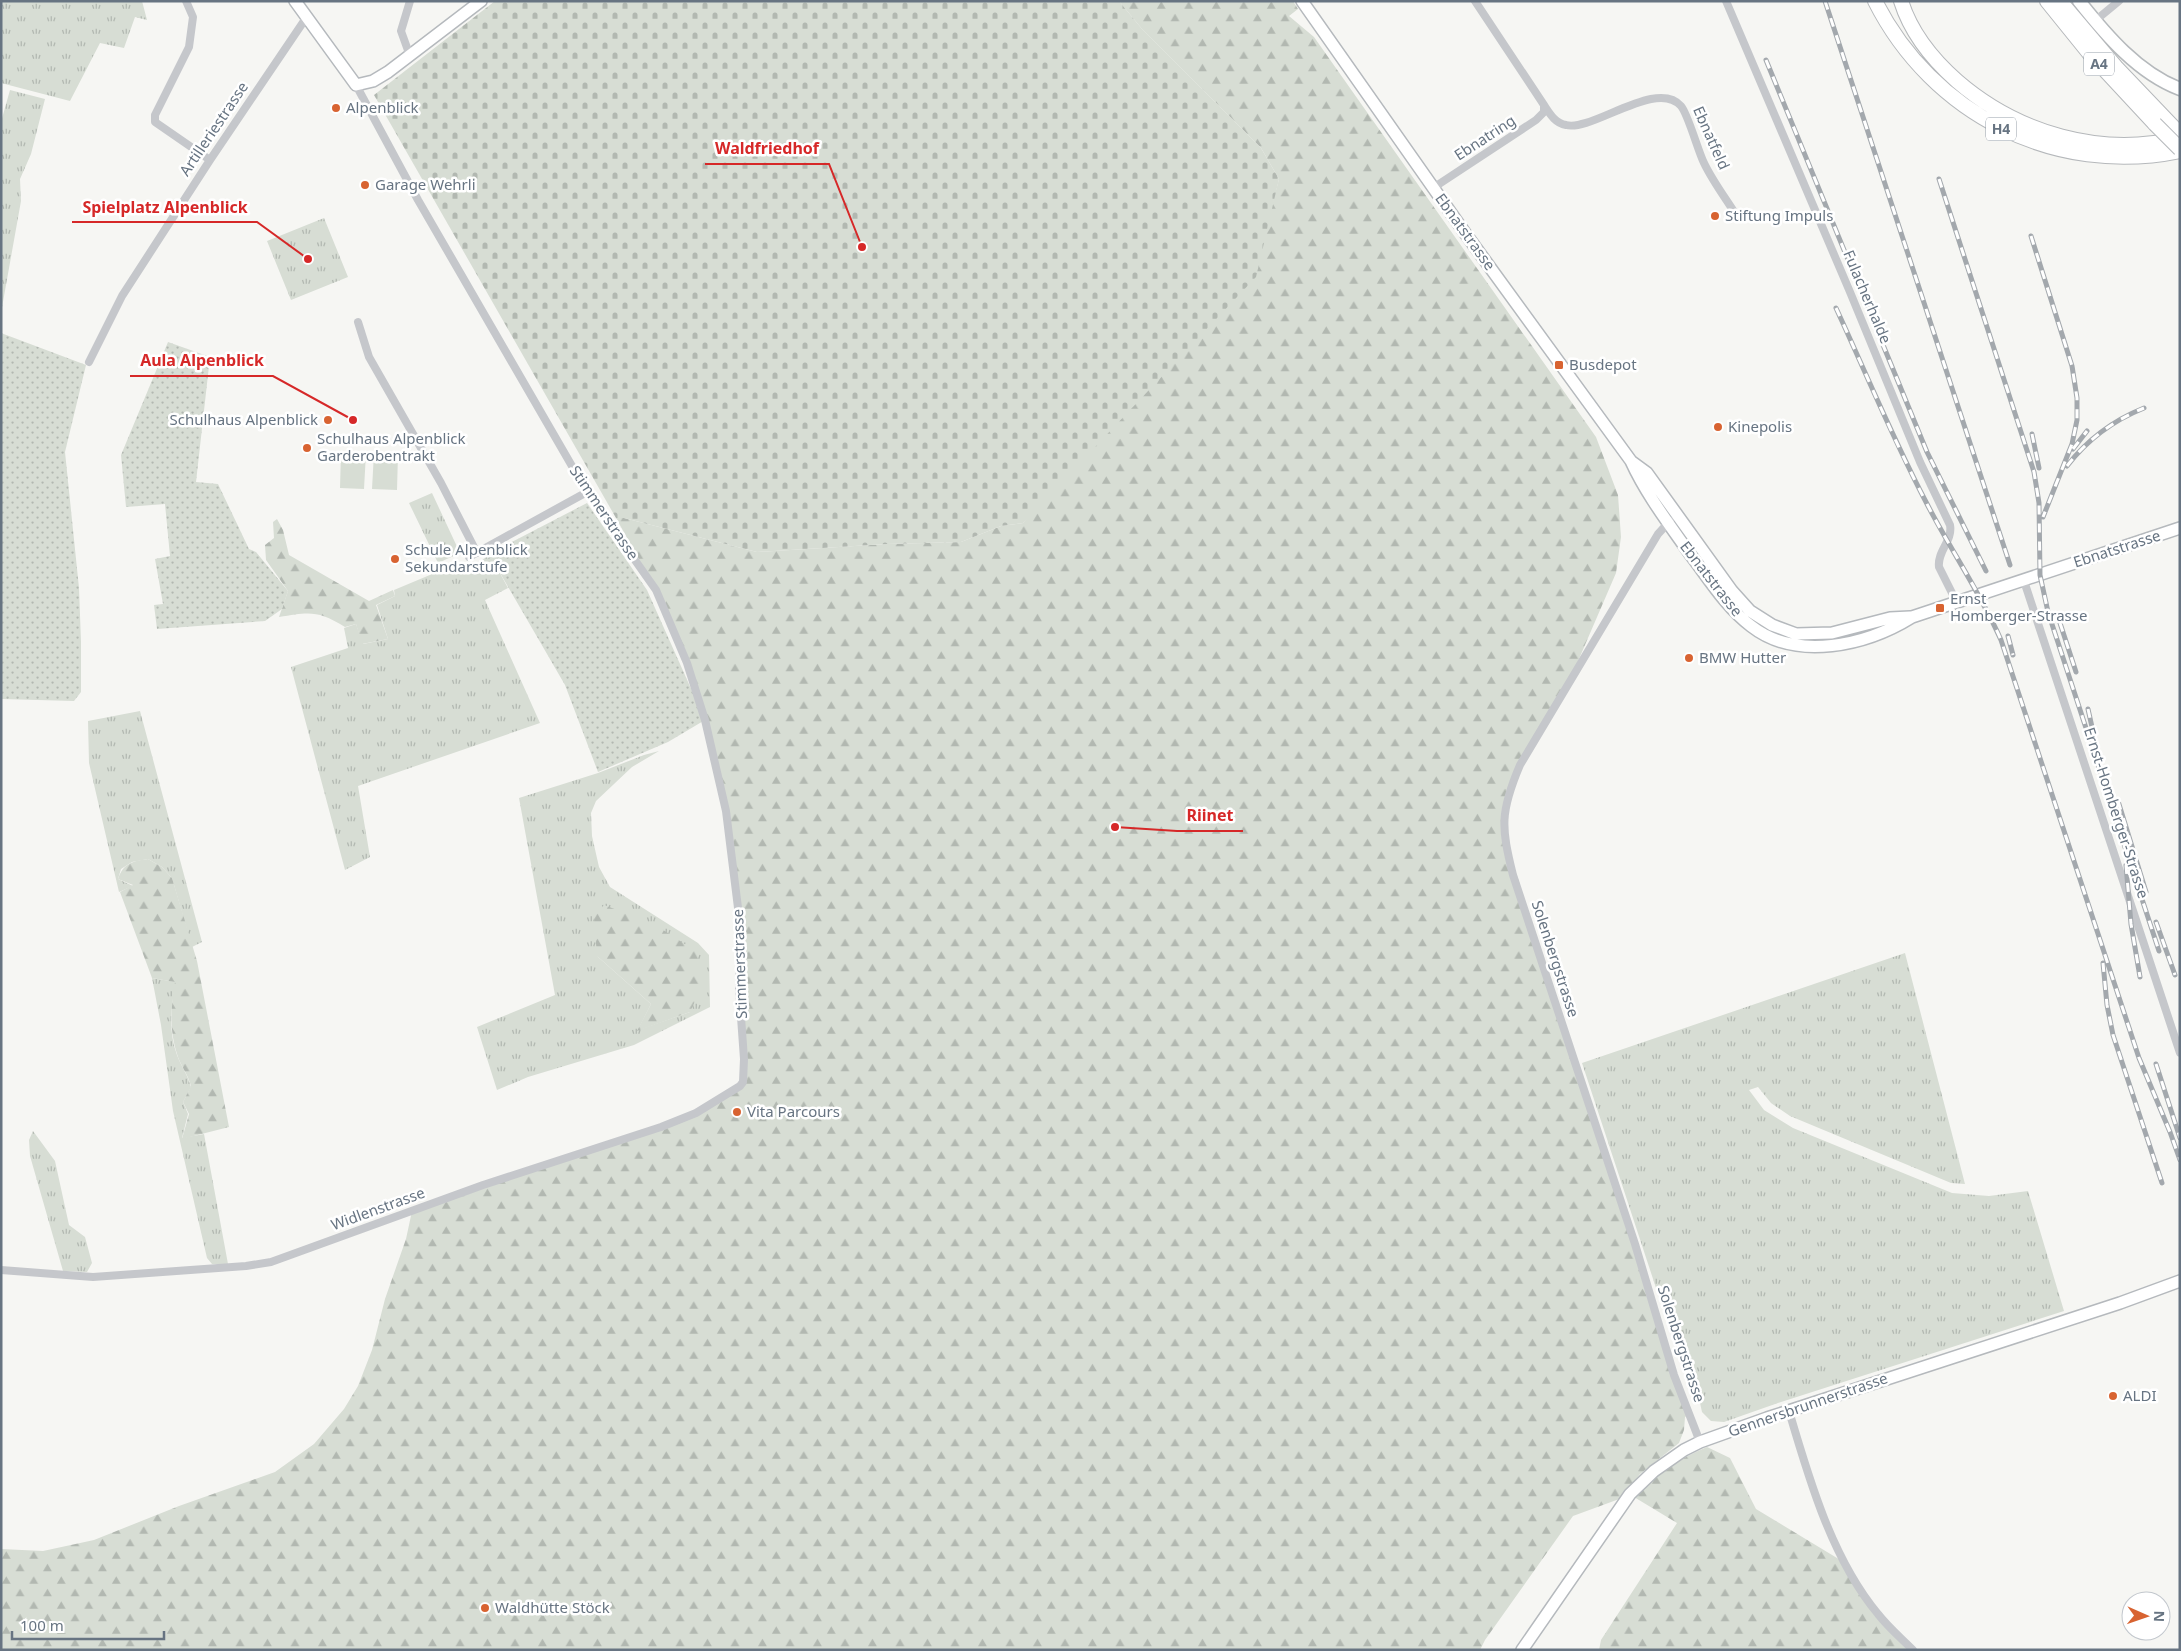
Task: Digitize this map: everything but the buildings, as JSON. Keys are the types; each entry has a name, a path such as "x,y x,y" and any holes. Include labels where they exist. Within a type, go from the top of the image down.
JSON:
{"highway":[{"name":"H4","path":"1875,1 1892,31 1923,71 1954,99 1996,126 2031,141 2085,155 2135,157 2180,150"},
{"name":"H4","path":"1895,1 1912,28 1940,65 1972,93 2008,116 2064,137 2112,144 2143,144 2180,136"},
{"name":"H4","path":"1901,1 1912,28"},
{"name":"A4","path":"2047,1 2089,53 2161,123 2180,136"},
{"name":"A4","path":"2060,1 2116,67 2180,150"}],"main road":[{"path":"2078,1 2125,53 2141,66 2180,89"}],"street":[{"path":"186,1 193,17 189,47 155,115 155,122 210,160"},
{"name":"Stimmerstrasse","path":"295,1 356,85 418,200 587,492 656,590 687,663 705,720 726,811 741,932 739,989 744,1059 743,1082"},
{"path":"410,1 401,31 410,56"},
{"path":"356,85 373,81 410,56 481,1"},
{"name":"Ebnatstrasse","path":"1302,1 1433,188 1631,461 1639,479 1668,522 1723,599 1744,621 1767,637 1809,647 1846,644 1893,629 1912,617"},
{"path":"1475,1 1544,105"},
{"name":"Fulacherhalde","path":"1726,1 1920,462 1950,525 1951,534 1938,561 1957,603"},
{"path":"2096,20 2119,1"},
{"name":"Artilleriestrasse","path":"89,362 122,296 210,160 306,18"},
{"name":"Ebnatfeld","path":"1544,105 1556,122 1567,126 1578,125 1624,107 1656,98 1669,98 1681,106 1704,164 1738,218"},
{"name":"Ebnatring","path":"1433,188 1536,120 1544,112 1544,105"},
{"path":"358,322 369,357 441,483 477,553"},
{"name":"Ebnatstrasse","path":"1631,461 1647,473 1732,591 1750,611 1772,625 1796,634 1832,633 1890,618 1912,617 2180,528"},
{"path":"469,557 587,492"},
{"name":"Solenbergstrasse","path":"1679,516 1668,522 1658,534 1520,765 1509,790 1503,832 1513,875 1635,1244 1674,1375 1700,1442"},
{"name":"Ernst-Homberger-Strasse","path":"2024,581 2180,1053"},
{"name":"Widlenstrasse","path":"1,1270 93,1277 237,1267 271,1262 483,1185 670,1124 696,1113 740,1086 743,1082"},
{"name":"Gennersbrunnerstrasse","path":"1522,1650 1630,1494 1654,1471 1675,1456 1700,1442 1789,1411 2113,1305 2180,1281"},
{"path":"1789,1411 1808,1473 1842,1561 1877,1614 1913,1650"}],"green space":[{"path":"1,1 142,1 147,20 135,17 124,48 100,43 70,101 1,83"},
{"path":"495,1 1119,1 1142,29 1261,148 1279,179 1256,277 1023,523 1001,526 961,542 887,544 757,552 624,518 616,518 374,95"},
{"path":"1119,1 1293,1 1298,9 1289,16 1314,37 1596,437 1618,495 1621,537 1616,573 1566,689 1520,765 1503,832 1689,1414 1685,1417 1684,1430 1679,1443 1640,1474 1622,1498 1573,1516 1485,1640 1480,1650 1,1650 1,1549 43,1551 94,1540 179,1506 275,1472 314,1444 344,1409 358,1386 372,1350 385,1299 406,1239 412,1211 696,1113 743,1082 741,932 726,811 705,720 656,590 616,518 624,518 757,552 887,544 961,542 1001,526 1023,523 1269,217 1279,179 1261,148 1142,29"},
{"path":"10,90 45,99 31,154 20,179 21,201 1,313 1,122"},
{"path":"324,218 348,277 291,300 267,241"},
{"path":"1,333 86,365 65,452 79,588 81,642 81,692 74,701 1,699"},
{"path":"168,342 210,357 196,482 218,484 249,549 256,552 288,591 282,609 265,621 157,629 154,605 163,604 155,559 170,556 165,504 126,507 121,455"},
{"path":"341,452 366,453 364,489 340,488"},
{"path":"374,453 398,454 397,490 372,489"},
{"path":"432,493 460,553 438,563 409,503"},
{"path":"587,503 647,590 705,720 668,742 598,772 565,685 489,554"},
{"path":"277,519 283,530 289,555 369,601 393,590 395,596 376,605 388,639 362,644 356,624 345,627 336,621 320,615 306,613 279,617 288,591 266,560 265,545 274,538 273,522"},
{"path":"490,555 508,588 485,600 540,723 358,786 370,857 345,870 291,667 348,648 344,628 356,624 363,644 388,639 377,605 395,596 394,590 437,572 469,568"},
{"path":"140,711 202,942 192,947 172,878 162,867 148,859 132,862 121,869 118,879 133,886 119,892 89,763 88,721"},
{"path":"659,751 632,767 596,801 591,813 592,836 599,867 610,887 698,943 709,955 710,1007 634,1045 528,1077 497,1090 477,1027 555,995 519,798 598,773","holes":["597,956 690,1012 638,1030 651,1004"]},
{"path":"148,859 162,867 172,878 197,961 229,1127 182,1139 189,1114 183,1102 191,1086 174,1045 172,1009 175,982 152,978 120,892 133,885 118,879 129,864"},
{"path":"604,905 654,924 697,952 702,986 690,1012 637,1031 651,1004 597,956 594,917"},
{"path":"1905,953 1965,1184 1951,1183 1790,1116 1771,1103 1758,1087 1749,1090 1764,1110 1793,1128 1952,1193 1989,1196 2028,1191 2064,1311 1724,1422 1711,1421 1702,1412 1697,1389 1656,1288 1582,1063"},
{"path":"152,978 176,982 172,1009 172,1037 177,1055 191,1087 183,1102 188,1114 182,1138 204,1134 228,1264 212,1264 207,1258 173,1111 161,1025"},
{"path":"33,1131 55,1161 69,1225 85,1237 92,1263 87,1272 63,1271 30,1156 29,1140"},
{"path":"1707,1447 1730,1458 1756,1509 1842,1561 1877,1614 1913,1650 1599,1650 1601,1640 1677,1523 1634,1497 1668,1468"}],"railway":[{"path":"1825,1 2010,565"},
{"path":"1766,60 1927,452 1986,571"},
{"path":"1939,179 2034,472 2039,503 2040,575 2048,612 2159,951"},
{"path":"2031,236 2072,366 2077,398 2077,420 2072,444 2043,517"},
{"path":"1836,308 1914,478 1984,605 2001,640 2139,1058 2180,1160"},
{"path":"2067,466 2092,439 2122,418 2144,408"},
{"path":"2073,449 2087,431"},
{"path":"2032,434 2039,468"},
{"path":"2060,623 2076,672"},
{"path":"2008,636 2013,655"},
{"path":"2088,709 2092,727"},
{"path":"2118,801 2146,892"},
{"path":"2126,865 2131,924 2140,977"},
{"path":"2156,922 2175,975"},
{"path":"2103,963 2107,1005 2113,1035 2162,1183"},
{"path":"2156,1064 2180,1138"}],"place":[{"name":"Alpenblick","path":"336,108"},
{"name":"Garage Wehrli","path":"365,185"},
{"name":"Stiftung Impuls","path":"1715,216"},
{"name":"Waldfriedhof","path":"862,247"},
{"name":"Spielplatz Alpenblick","path":"308,259"},
{"name":"Busdepot","path":"1559,365"},
{"name":"Schulhaus Alpenblick","path":"328,420"},
{"name":"Aula Alpenblick","path":"353,420"},
{"name":"Kinepolis","path":"1718,427"},
{"name":"Schulhaus Alpenblick Garderobentrakt","path":"307,448"},
{"name":"Schule Alpenblick Sekundarstufe","path":"395,559"},
{"name":"Ernst Homberger-Strasse","path":"1940,608"},
{"name":"BMW Hutter","path":"1689,658"},
{"name":"Riinet","path":"1115,827"},
{"name":"Vita Parcours","path":"737,1112"},
{"name":"ALDI","path":"2113,1396"},
{"name":"Waldhütte Stöck","path":"485,1608"}]}
